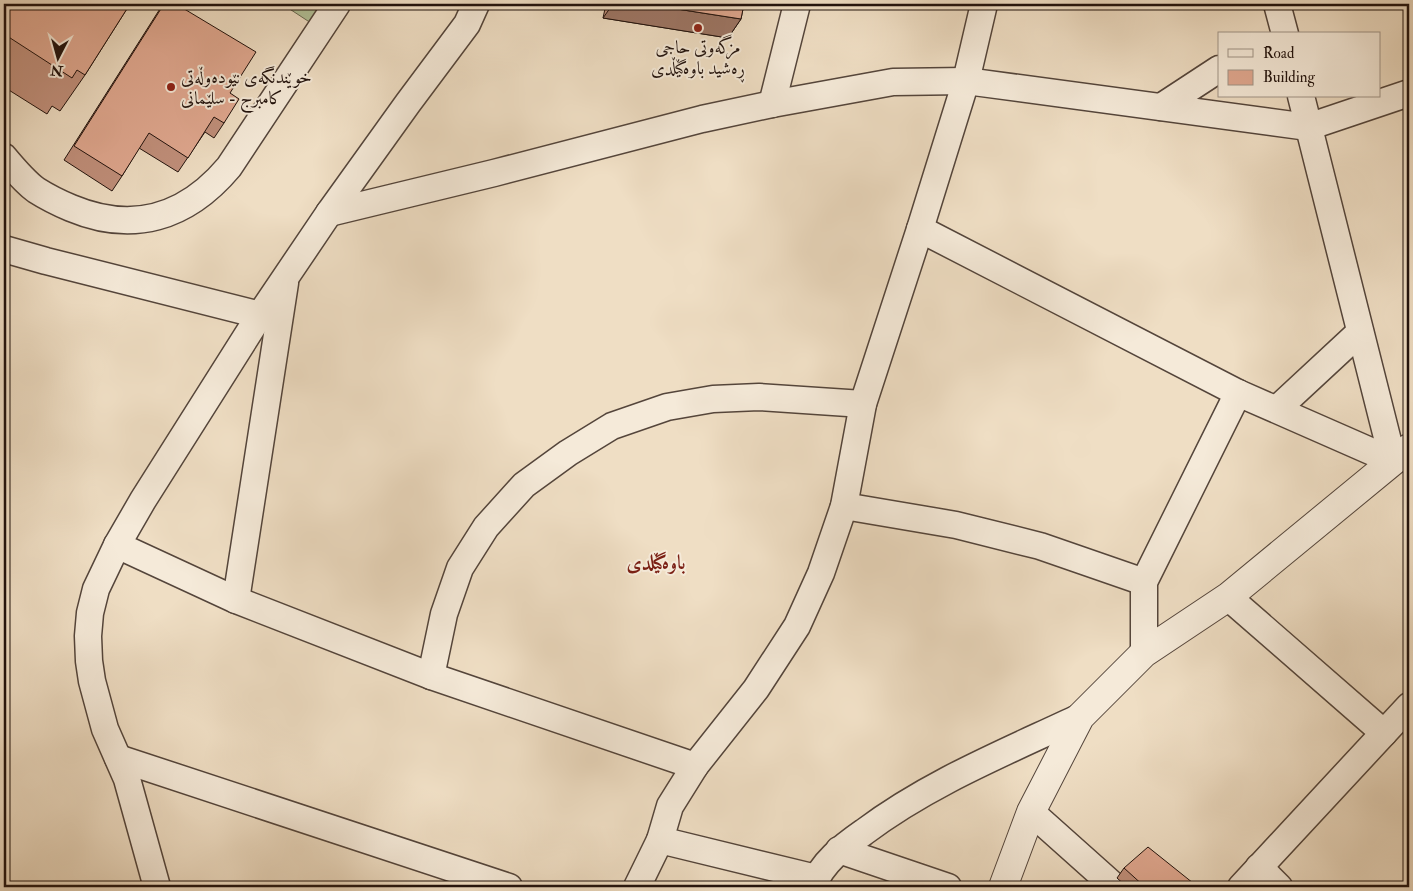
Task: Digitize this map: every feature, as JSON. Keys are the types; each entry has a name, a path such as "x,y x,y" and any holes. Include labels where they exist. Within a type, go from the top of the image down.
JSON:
{"street":[{"path":"4,158 36,190 56,202 88,214 124,220 144,220 163,215 183,206 217,182 229,167 337,4"},
{"path":"157,887 132,794 105,729 96,700 89,661 88,636 90,613 96,589 116,545 260,315 329,212 467,24 476,4"},
{"path":"772,104 797,4"},
{"path":"637,887 660,840 670,806 695,766 756,689 797,626 821,573 844,506 863,404 966,81 984,4"},
{"path":"1161,107 1218,70"},
{"path":"329,212 494,173 702,119 893,82 966,81 1308,127 1409,93"},
{"path":"1301,98 1360,332 1401,455"},
{"path":"920,229 1238,392 1277,409 1401,455"},
{"path":"4,249 46,262 260,315"},
{"path":"236,600 287,274"},
{"path":"1277,409 1360,332"},
{"path":"1144,653 1144,582 1238,392"},
{"path":"431,676 444,614 460,568 486,527 524,485 568,453 612,426 667,407 713,399 759,397 863,404"},
{"path":"1003,887 1031,812 1080,718 1144,653 1228,597 1401,455"},
{"path":"844,506 956,524 1040,546 1144,582"},
{"path":"116,545 236,600 431,676 695,766"},
{"path":"1228,597 1384,734"},
{"path":"1240,887 1409,706"},
{"path":"660,840 815,883 839,850 888,813 945,780 1080,718"},
{"path":"118,758 509,887"},
{"path":"1031,812 1114,887"},
{"path":"839,850 948,887"},
{"path":"1259,867 1279,887"}],"green space":[{"path":"282,4 324,4 311,23"}],"building":[{"path":"10,4 130,4 85,75 77,70 72,78 4,34 9,26 4,23 4,14"},
{"name":"خوێندنگەی نێودەوڵەتی کامبرج - سلێمانی","path":"164,4 176,4 256,52 230,93 239,99 224,123 214,117 188,158 149,133 122,176 74,146"},
{"path":"645,4 744,4 741,19"},
{"path":"1148,847 1198,887 1145,887 1124,868"}],"place":[{"name":"مزگەوتی حاجی ڕەشید باوەگێڵدی","path":"698,28"},
{"name":"خوێندنگەی نێودەوڵەتی کامبرج - سلێمانی","path":"171,87"}],"district":[{"name":"باوەگێلدی","path":"656,562"}]}
